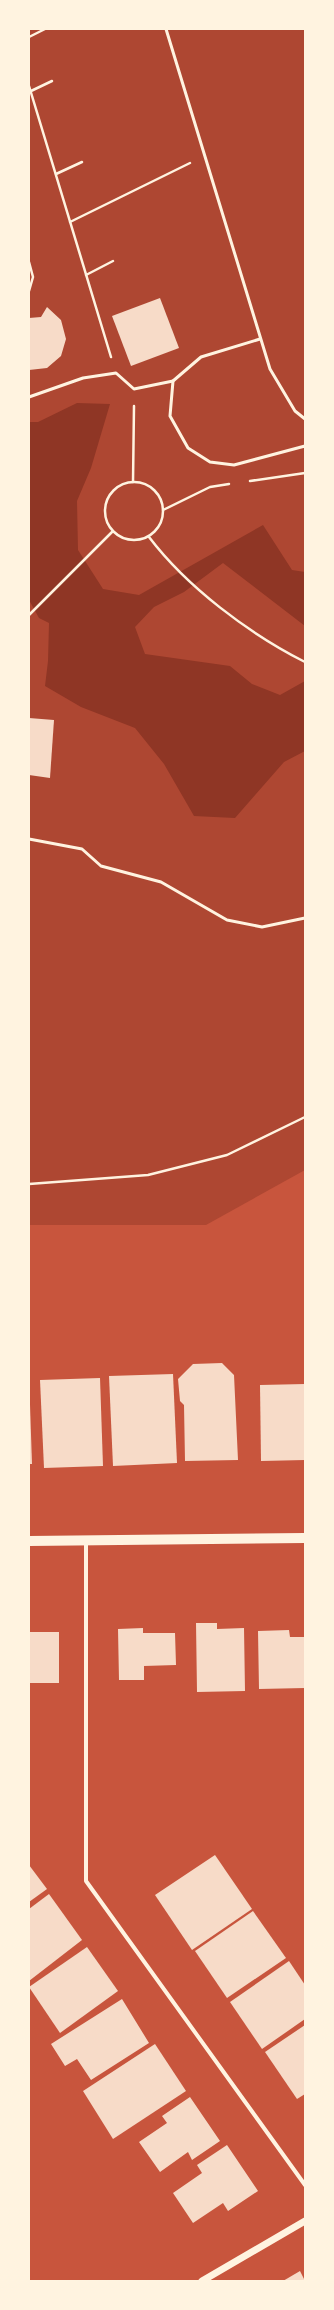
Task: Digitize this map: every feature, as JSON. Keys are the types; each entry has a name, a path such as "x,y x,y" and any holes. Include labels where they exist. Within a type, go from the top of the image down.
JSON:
{"main road":[{"path":"29,1541 305,1538"}],"street":[{"path":"86,1540 86,1881 305,2185"},
{"path":"202,2281 305,2221"}],"lane":[{"path":"166,29 270,369 295,411 305,419"},
{"path":"29,397 83,378 116,373 134,388 173,381 201,357 260,339"},
{"path":"173,381 170,416 188,448 210,462 234,465 305,446"},
{"path":"29,839 82,849 102,866 161,882 227,920 262,927 305,918"}],"path":[{"path":"29,37 45,29"},
{"path":"31,91 52,81"},
{"path":"29,86 116,373"},
{"path":"70,222 187,164 205,158"},
{"path":"55,174 82,162"},
{"path":"86,275 113,261"},
{"path":"29,262 33,277 29,291"},
{"path":"133,482 134,388"},
{"path":"246,481 305,473"},
{"path":"133,482 148,484 159,494 163,510 161,524 149,537 142,541 127,540 112,532 107,520 106,505 110,493 119,485 133,482"},
{"path":"163,510 210,487 232,483"},
{"path":"30,614 112,532"},
{"path":"149,537 167,561 203,595 265,638 304,661"},
{"path":"29,1184 148,1175 227,1154 305,1117"}],"shaded area":[{"path":"29,29 305,29 305,1170 206,1225 29,1225"},
{"path":"77,403 110,404 91,468 77,501 78,550 103,589 139,595 263,525 292,570 305,572 305,626 223,563 184,592 154,607 135,627 145,654 230,666 252,684 280,695 305,681 305,751 284,762 235,818 194,816 164,764 135,728 81,707 45,686 48,661 49,623 39,618 29,600 29,422 38,422"}],"building":[{"path":"160,298 179,348 131,366 112,316"},
{"path":"47,307 61,320 66,339 61,356 47,368 29,370 29,318 41,317"},
{"path":"29,718 54,720 50,778 29,775"},
{"path":"222,1363 234,1375 238,1460 185,1461 184,1405 180,1401 178,1379 193,1364"},
{"path":"173,1374 177,1463 113,1466 109,1376"},
{"path":"100,1378 103,1466 44,1468 40,1380"},
{"path":"305,1384 305,1460 261,1461 260,1385"},
{"path":"30,1405 32,1464 29,1464"},
{"path":"196,1623 217,1623 217,1629 244,1628 245,1691 197,1692"},
{"path":"143,1628 143,1633 175,1633 176,1665 144,1666 144,1680 119,1680 118,1629"},
{"path":"289,1630 290,1637 305,1637 305,1688 259,1689 258,1631"},
{"path":"29,1632 59,1632 59,1683 29,1683"},
{"path":"215,1855 252,1909 192,1950 155,1895"},
{"path":"29,1865 47,1889 29,1902"},
{"path":"49,1894 82,1940 29,1981 29,1909"},
{"path":"253,1911 286,1958 227,1998 195,1951"},
{"path":"87,1947 118,1991 60,2033 29,1987"},
{"path":"289,1961 305,1985 305,2019 262,2049 230,2002"},
{"path":"122,1999 149,2043 91,2080 77,2059 65,2066 51,2044"},
{"path":"305,2025 305,2094 297,2099 265,2052"},
{"path":"155,2044 186,2091 113,2139 83,2091"},
{"path":"190,2097 220,2141 192,2160 188,2152 160,2172 139,2142 167,2123 162,2116"},
{"path":"227,2145 258,2191 228,2211 223,2203 193,2223 173,2193 202,2173 197,2165"},
{"path":"300,2271 305,2281 283,2281"}]}
